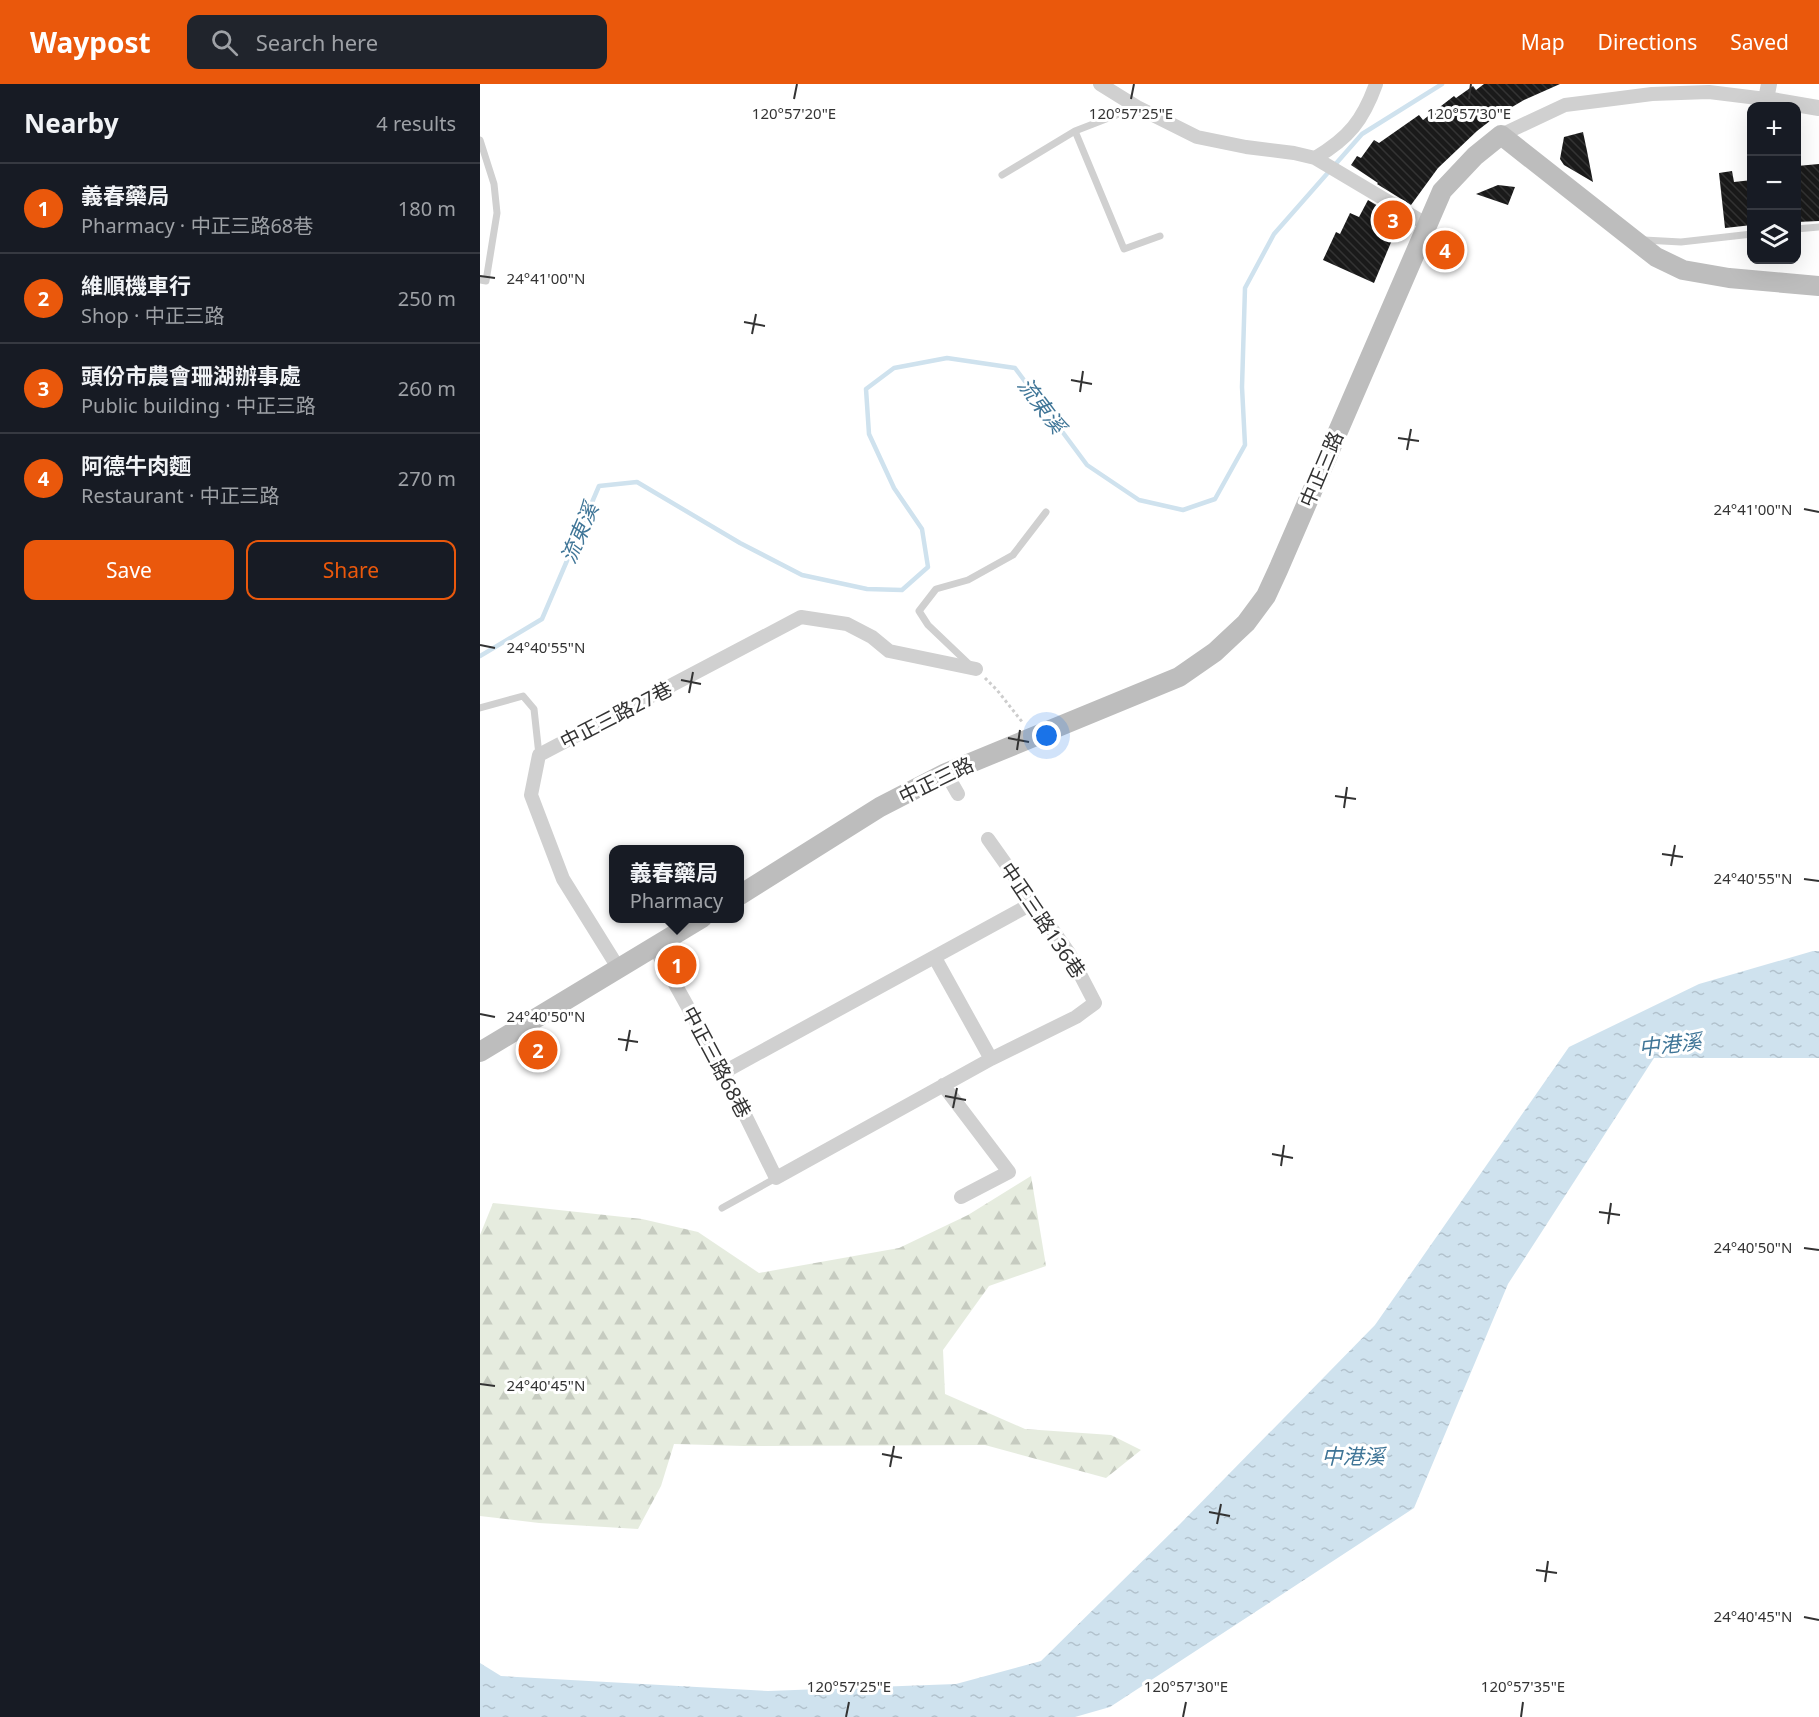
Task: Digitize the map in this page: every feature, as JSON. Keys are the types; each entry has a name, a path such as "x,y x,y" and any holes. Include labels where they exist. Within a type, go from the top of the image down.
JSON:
{"main road":[{"name":"中正三路","path":"744,892 880,807 946,772 1179,677 1215,652 1246,623 1266,596 1274,579 1442,191 1475,156 1501,135"},
{"path":"1501,135 1656,257 1683,270 1729,278 1819,286"},
{"path":"480,1052 694,923"}],"street":[{"path":"1100,84 1137,107 1197,137 1315,158 1426,224"},
{"path":"1315,158 1335,146 1362,118 1376,84"},
{"path":"1501,135 1565,105 1652,93 1768,92 1819,108"},
{"name":"中正三路27巷","path":"619,969 563,879 531,795 539,755 801,617 846,624 872,637 889,651 975,669"},
{"path":"946,772 958,795"},
{"name":"中正三路136巷","path":"988,839 1069,953 1095,1003 1076,1017 991,1059"},
{"path":"724,1072 1033,903"},
{"name":"中正三路68巷","path":"655,948 724,1072 776,1179"},
{"path":"776,1179 991,1059 935,958"},
{"path":"943,1085 1009,1172 961,1197"}],"lane":[{"path":"1002,176 1075,131 1137,107"},
{"path":"1075,131 1124,249 1160,236"},
{"path":"480,140 494,184 497,213 486,282 480,280"},
{"path":"1801,229 1819,227"},
{"path":"1635,240 1681,242 1747,235"},
{"path":"975,669 928,625 919,611 936,589 968,580 1013,555 1046,512"},
{"path":"480,708 523,696 534,709 539,755"},
{"path":"722,1208 776,1179"}],"path":[{"path":"975,669 997,690 1034,737"}],"green space":[{"path":"1031,1176 1046,1266 989,1286 943,1350 945,1394 1025,1429 1111,1435 1141,1450 1106,1478 985,1445 674,1444 661,1486 638,1529 539,1523 480,1516 480,1235 493,1203 642,1219 698,1232 759,1273 899,1248 968,1215"}],"water":[{"name":"中港溪","path":"1819,951 1819,1058 1654,1058 1508,1284 1414,1508 1110,1707 1075,1717 480,1717 480,1663 501,1676 768,1691 956,1684 1041,1661 1180,1524 1375,1325 1569,1047 1699,984"}],"building":[{"path":"1484,84 1560,84 1524,100 1477,131 1438,168 1411,205 1351,165 1357,156 1361,158 1374,140 1379,143 1419,115 1423,120 1454,96 1456,98 1473,86 1476,90"},
{"path":"1583,132 1593,182 1564,165 1560,159 1564,137"},
{"path":"1819,164 1819,221 1801,222 1801,166"},
{"path":"1732,171 1734,182 1747,181 1747,226 1725,228 1719,173"},
{"path":"1498,185 1515,187 1508,205 1476,194"},
{"path":"1368,200 1400,219 1374,283 1323,260 1336,232 1340,234 1350,213 1359,217"}],"waterway":[{"name":"流東溪","path":"480,656 542,619 599,486 637,482 740,543 802,575 867,589 902,590 928,567 922,529 894,488 869,434 866,389 894,368 947,358 1015,368 1087,465 1139,500 1183,510 1215,499 1245,445 1242,387 1245,288 1274,234 1362,134 1442,84"}],"place":[{"name":"頭份市農會珊湖辦事處","path":"1393,220"},
{"name":"阿德牛肉麵","path":"1445,250"},
{"name":"義春藥局","path":"677,965"},
{"name":"維順機車行","path":"538,1050"}]}
